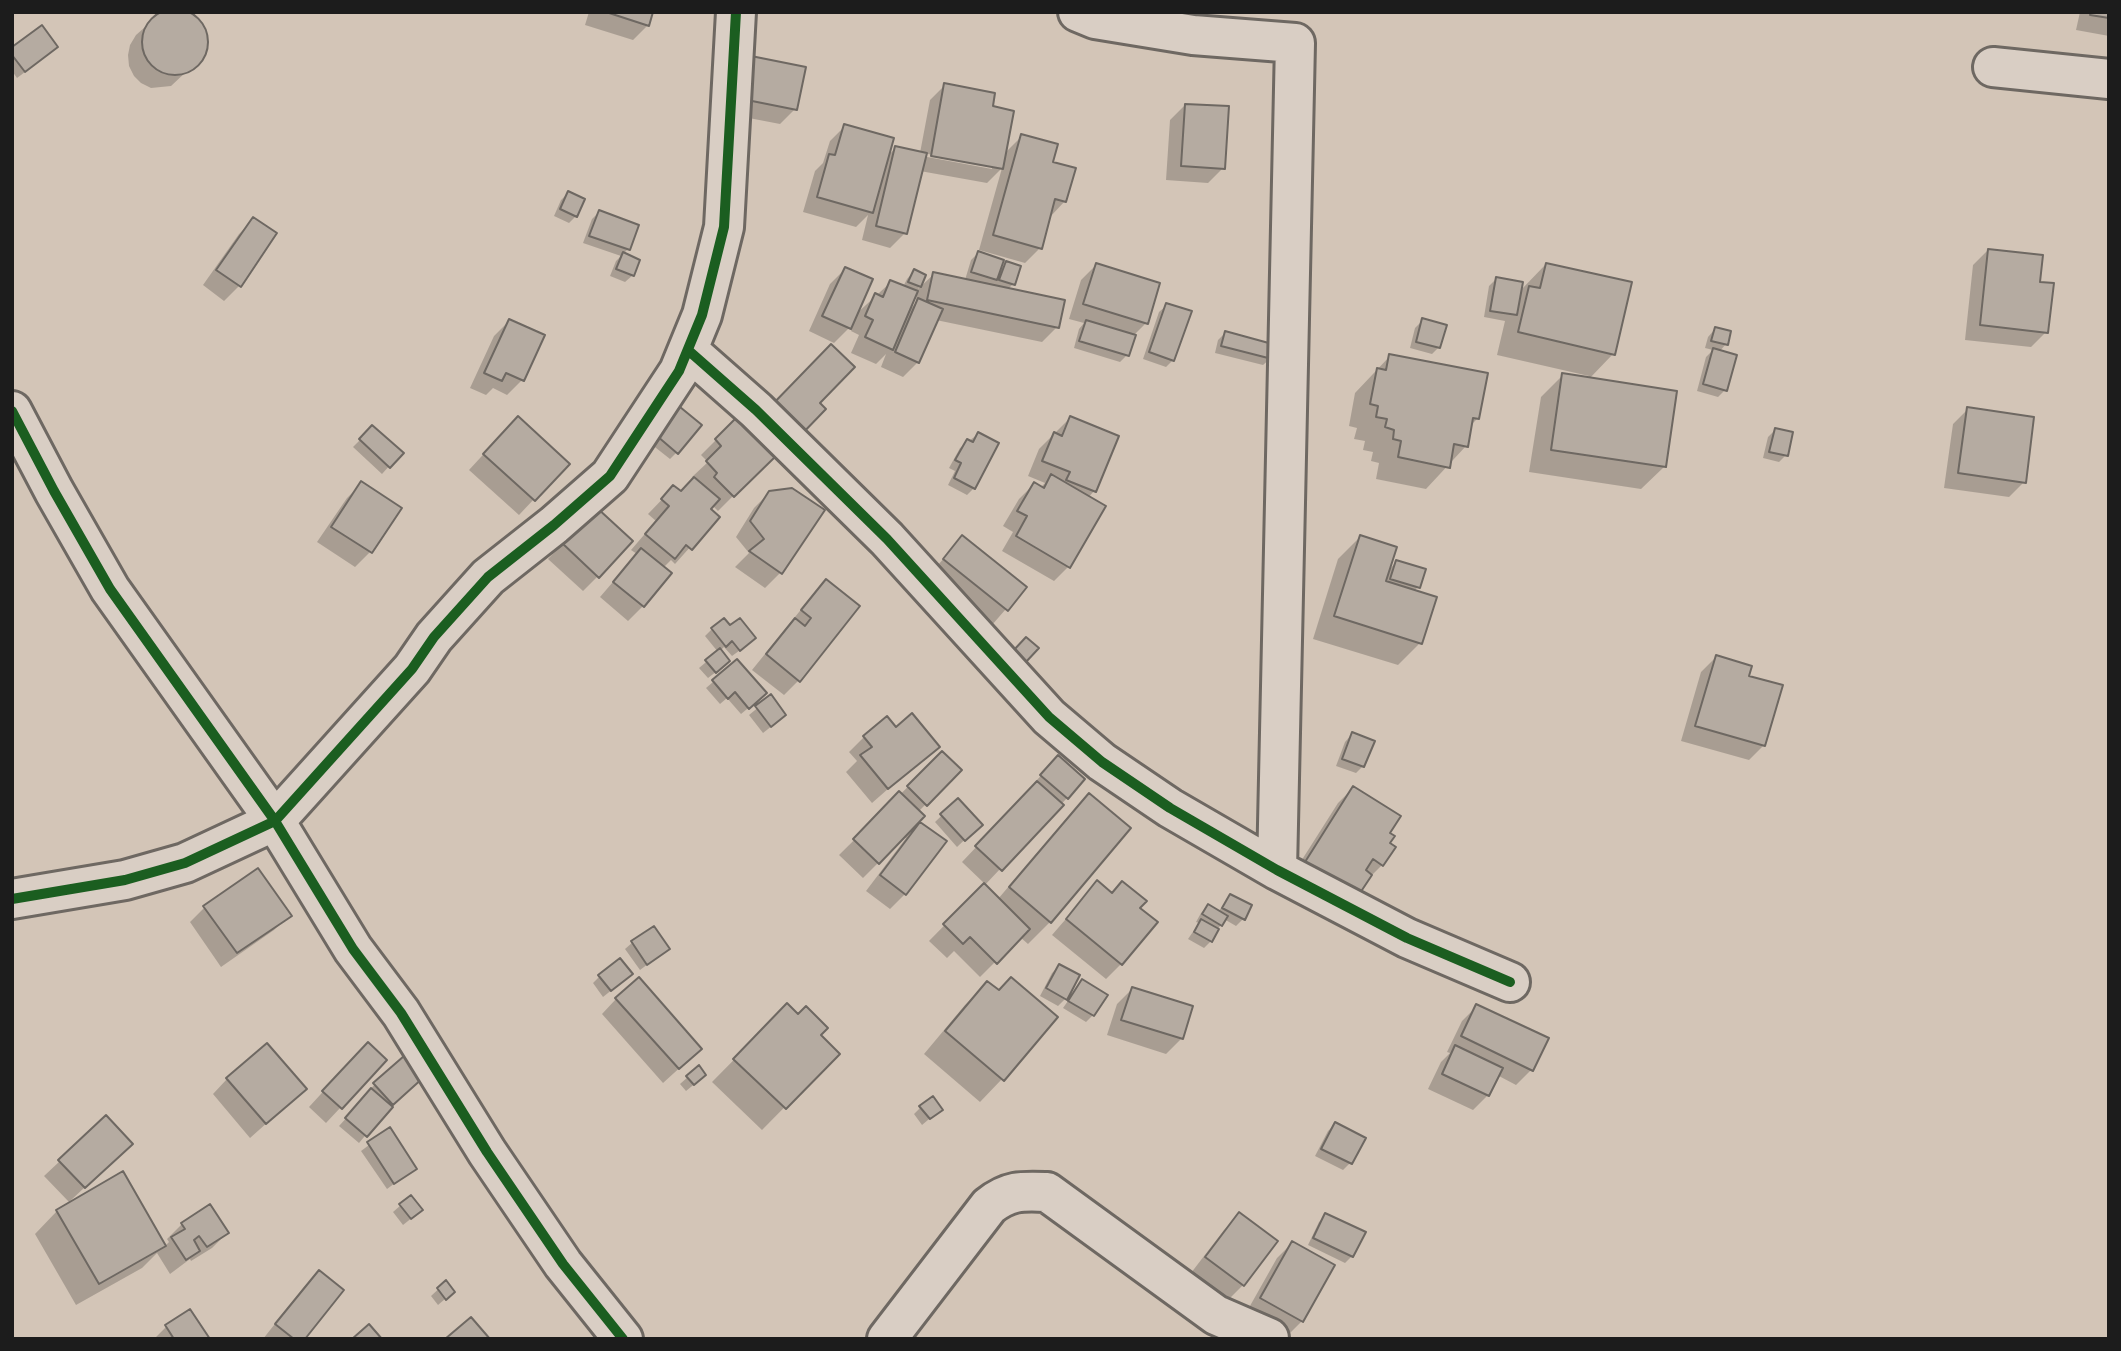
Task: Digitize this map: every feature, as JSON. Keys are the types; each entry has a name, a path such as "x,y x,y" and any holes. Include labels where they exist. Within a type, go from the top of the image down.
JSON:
{"street":[{"path":"16,889 125,880 185,863 275,821 412,669 434,637 488,578 610,476 679,372 702,315 724,227 736,12"},
{"path":"1078,12 1095,19 1193,35 1295,43 1276,870"},
{"path":"1993,67 2109,79"},
{"path":"689,351 756,410 887,538 1049,718 1102,762 1170,808 1276,870 1407,937 1510,982"},
{"path":"12,411 110,589 275,821 353,949 401,1013 487,1152 563,1264 623,1339"},
{"path":"887,1339 989,1206 1003,1196 1021,1191 1047,1192 1216,1315 1269,1338"}],"building":[{"path":"175,9 198,19 208,42 198,65 175,75 152,65 142,42 152,19"},
{"path":"606,12 653,12 649,26"},
{"path":"2091,12 2109,12 2109,18 2090,15"},
{"path":"42,25 58,47 25,72 12,55 12,47"},
{"path":"751,56 806,67 797,110 742,99"},
{"path":"944,83 995,93 993,106 1014,111 1003,169 931,156"},
{"path":"1185,104 1229,106 1225,169 1181,166"},
{"path":"844,124 894,138 873,213 817,197 829,154 835,155"},
{"path":"1021,134 1058,144 1053,162 1076,168 1066,202 1055,199 1042,249 993,235"},
{"path":"895,146 927,153 907,234 876,226"},
{"path":"568,191 585,199 577,217 560,209"},
{"path":"599,210 639,225 630,250 589,236"},
{"path":"253,217 277,233 241,287 216,270"},
{"path":"1988,249 2043,255 2040,282 2054,283 2048,333 1980,325"},
{"path":"978,251 1004,260 997,280 971,272"},
{"path":"623,252 640,260 634,276 616,269"},
{"path":"1006,261 1021,266 1015,285 999,280"},
{"path":"1096,263 1160,283 1148,324 1083,304"},
{"path":"1546,263 1632,282 1615,355 1518,332 1529,286 1540,288"},
{"path":"845,267 873,279 851,329 822,316"},
{"path":"914,269 926,275 921,287 908,282"},
{"path":"933,272 1065,300 1059,328 927,300"},
{"path":"1496,277 1523,282 1517,315 1490,311"},
{"path":"890,280 918,291 893,350 865,337 873,320 865,316 875,293 883,297"},
{"path":"918,298 943,309 919,363 895,352"},
{"path":"1166,303 1192,311 1174,361 1149,352"},
{"path":"1422,318 1447,325 1440,348 1416,342"},
{"path":"509,319 545,335 524,381 506,373 502,381 484,373"},
{"path":"1086,320 1136,335 1129,356 1079,341"},
{"path":"1715,327 1731,331 1728,345 1711,341"},
{"path":"1225,331 1276,345 1272,359 1221,346"},
{"path":"831,344 855,367 820,403 826,409 798,438 768,409"},
{"path":"1713,348 1737,355 1727,391 1703,384"},
{"path":"1389,354 1488,373 1479,419 1473,418 1468,447 1454,444 1450,468 1398,457 1401,441 1393,439 1394,430 1385,427 1387,419 1376,417 1378,406 1370,404 1377,368 1386,370"},
{"path":"1562,373 1677,391 1666,467 1551,450"},
{"path":"680,407 702,425 678,454 657,436"},
{"path":"1967,407 2034,417 2026,483 1958,473"},
{"path":"518,416 570,464 535,501 483,454"},
{"path":"738,416 777,455 734,497 714,477 717,473 706,461 721,446 715,439"},
{"path":"1070,416 1119,436 1096,492 1066,480 1070,472 1042,461 1054,432 1062,436"},
{"path":"372,425 404,453 390,468 359,439"},
{"path":"1775,428 1793,432 1788,456 1769,452"},
{"path":"978,432 999,443 975,489 954,478 961,463 955,460 967,439 973,442"},
{"path":"1051,474 1106,506 1070,568 1016,536 1027,516 1017,511 1034,482 1044,488"},
{"path":"694,477 720,499 711,509 720,517 692,550 686,545 675,559 645,534 669,506 661,499 673,485 681,491"},
{"path":"361,481 402,508 372,553 331,527"},
{"path":"792,488 825,510 782,574 749,551 764,539 750,521 769,491"},
{"path":"596,507 633,541 599,578 562,543"},
{"path":"962,535 1027,587 1008,611 943,559"},
{"path":"1360,535 1397,547 1386,581 1437,597 1422,644 1334,616"},
{"path":"641,548 672,573 644,607 613,582"},
{"path":"1396,560 1426,569 1420,588 1390,579"},
{"path":"826,579 860,606 800,682 766,654 795,618 805,626 811,618 801,610"},
{"path":"724,618 730,625 740,618 756,638 740,651 732,641 726,647 711,628"},
{"path":"1026,637 1039,648 1025,663 1013,651"},
{"path":"720,648 730,661 716,673 705,660"},
{"path":"1716,655 1752,666 1749,676 1783,685 1765,746 1695,726"},
{"path":"737,659 767,693 749,709 735,692 728,699 712,680"},
{"path":"771,694 786,715 771,727 755,706"},
{"path":"912,713 940,747 888,789 860,755 872,747 863,736 887,716 896,727"},
{"path":"1352,732 1375,741 1364,767 1342,759"},
{"path":"942,751 962,770 927,806 907,786"},
{"path":"1058,755 1085,779 1068,799 1040,775"},
{"path":"1037,781 1064,805 1002,871 975,846"},
{"path":"1353,786 1401,816 1390,833 1395,836 1390,843 1396,847 1383,866 1373,859 1366,870 1372,875 1358,896 1305,862"},
{"path":"899,791 925,816 879,864 853,839"},
{"path":"1089,793 1131,828 1051,923 1009,887"},
{"path":"958,798 983,825 965,841 940,814"},
{"path":"920,822 947,841 906,895 880,875"},
{"path":"258,868 292,916 237,953 203,906"},
{"path":"1097,880 1112,893 1122,881 1147,901 1140,908 1158,922 1122,965 1066,919"},
{"path":"984,883 1030,929 997,964 970,937 963,944 943,924"},
{"path":"1230,894 1252,905 1245,920 1222,908"},
{"path":"1208,904 1228,916 1222,926 1202,914"},
{"path":"1201,919 1219,929 1212,942 1194,932"},
{"path":"654,926 670,949 647,965 631,941"},
{"path":"620,958 633,974 611,991 598,975"},
{"path":"1059,964 1080,975 1067,1000 1046,988"},
{"path":"639,977 702,1049 679,1069 615,998"},
{"path":"1011,977 1058,1017 1004,1081 945,1031 987,981 999,990"},
{"path":"1082,979 1108,995 1094,1016 1068,1001"},
{"path":"1132,987 1193,1006 1183,1039 1121,1020"},
{"path":"787,1003 798,1014 806,1006 828,1028 821,1035 840,1054 786,1109 733,1059"},
{"path":"1476,1004 1549,1038 1533,1071 1461,1036"},
{"path":"368,1042 387,1060 342,1109 322,1091"},
{"path":"267,1043 307,1089 266,1124 226,1078"},
{"path":"1455,1045 1503,1068 1489,1096 1442,1074"},
{"path":"404,1056 424,1077 393,1105 373,1083"},
{"path":"699,1065 706,1075 694,1085 686,1076"},
{"path":"371,1088 393,1107 367,1137 345,1118"},
{"path":"933,1096 943,1110 930,1119 919,1106"},
{"path":"106,1115 133,1144 85,1188 58,1160"},
{"path":"1335,1122 1366,1138 1352,1164 1321,1149"},
{"path":"390,1127 417,1169 394,1184 367,1142"},
{"path":"123,1171 166,1246 99,1284 56,1210"},
{"path":"411,1195 423,1210 411,1219 399,1204"},
{"path":"210,1204 229,1233 207,1247 199,1236 194,1240 200,1251 186,1260 171,1237 185,1229 181,1223"},
{"path":"1239,1212 1278,1241 1244,1286 1205,1257"},
{"path":"1325,1213 1366,1232 1353,1257 1313,1238"},
{"path":"1292,1241 1335,1265 1303,1322 1260,1298"},
{"path":"319,1270 344,1290 305,1339 294,1339 275,1324"},
{"path":"446,1280 455,1292 446,1300 437,1288"},
{"path":"190,1309 210,1339 174,1339 165,1325"},
{"path":"471,1317 490,1339 445,1339"},
{"path":"369,1324 382,1339 352,1339"}],"cycle path":[{"path":"12,899 125,880 185,863 275,821 412,669 434,637 488,577 610,476 679,371 702,315 724,227 736,12"},
{"path":"689,351 756,410 887,539 1049,717 1102,762 1170,808 1277,870 1407,938 1510,982"},
{"path":"12,411 110,589 275,821 353,949 401,1013 487,1152 563,1264 623,1339"}]}
